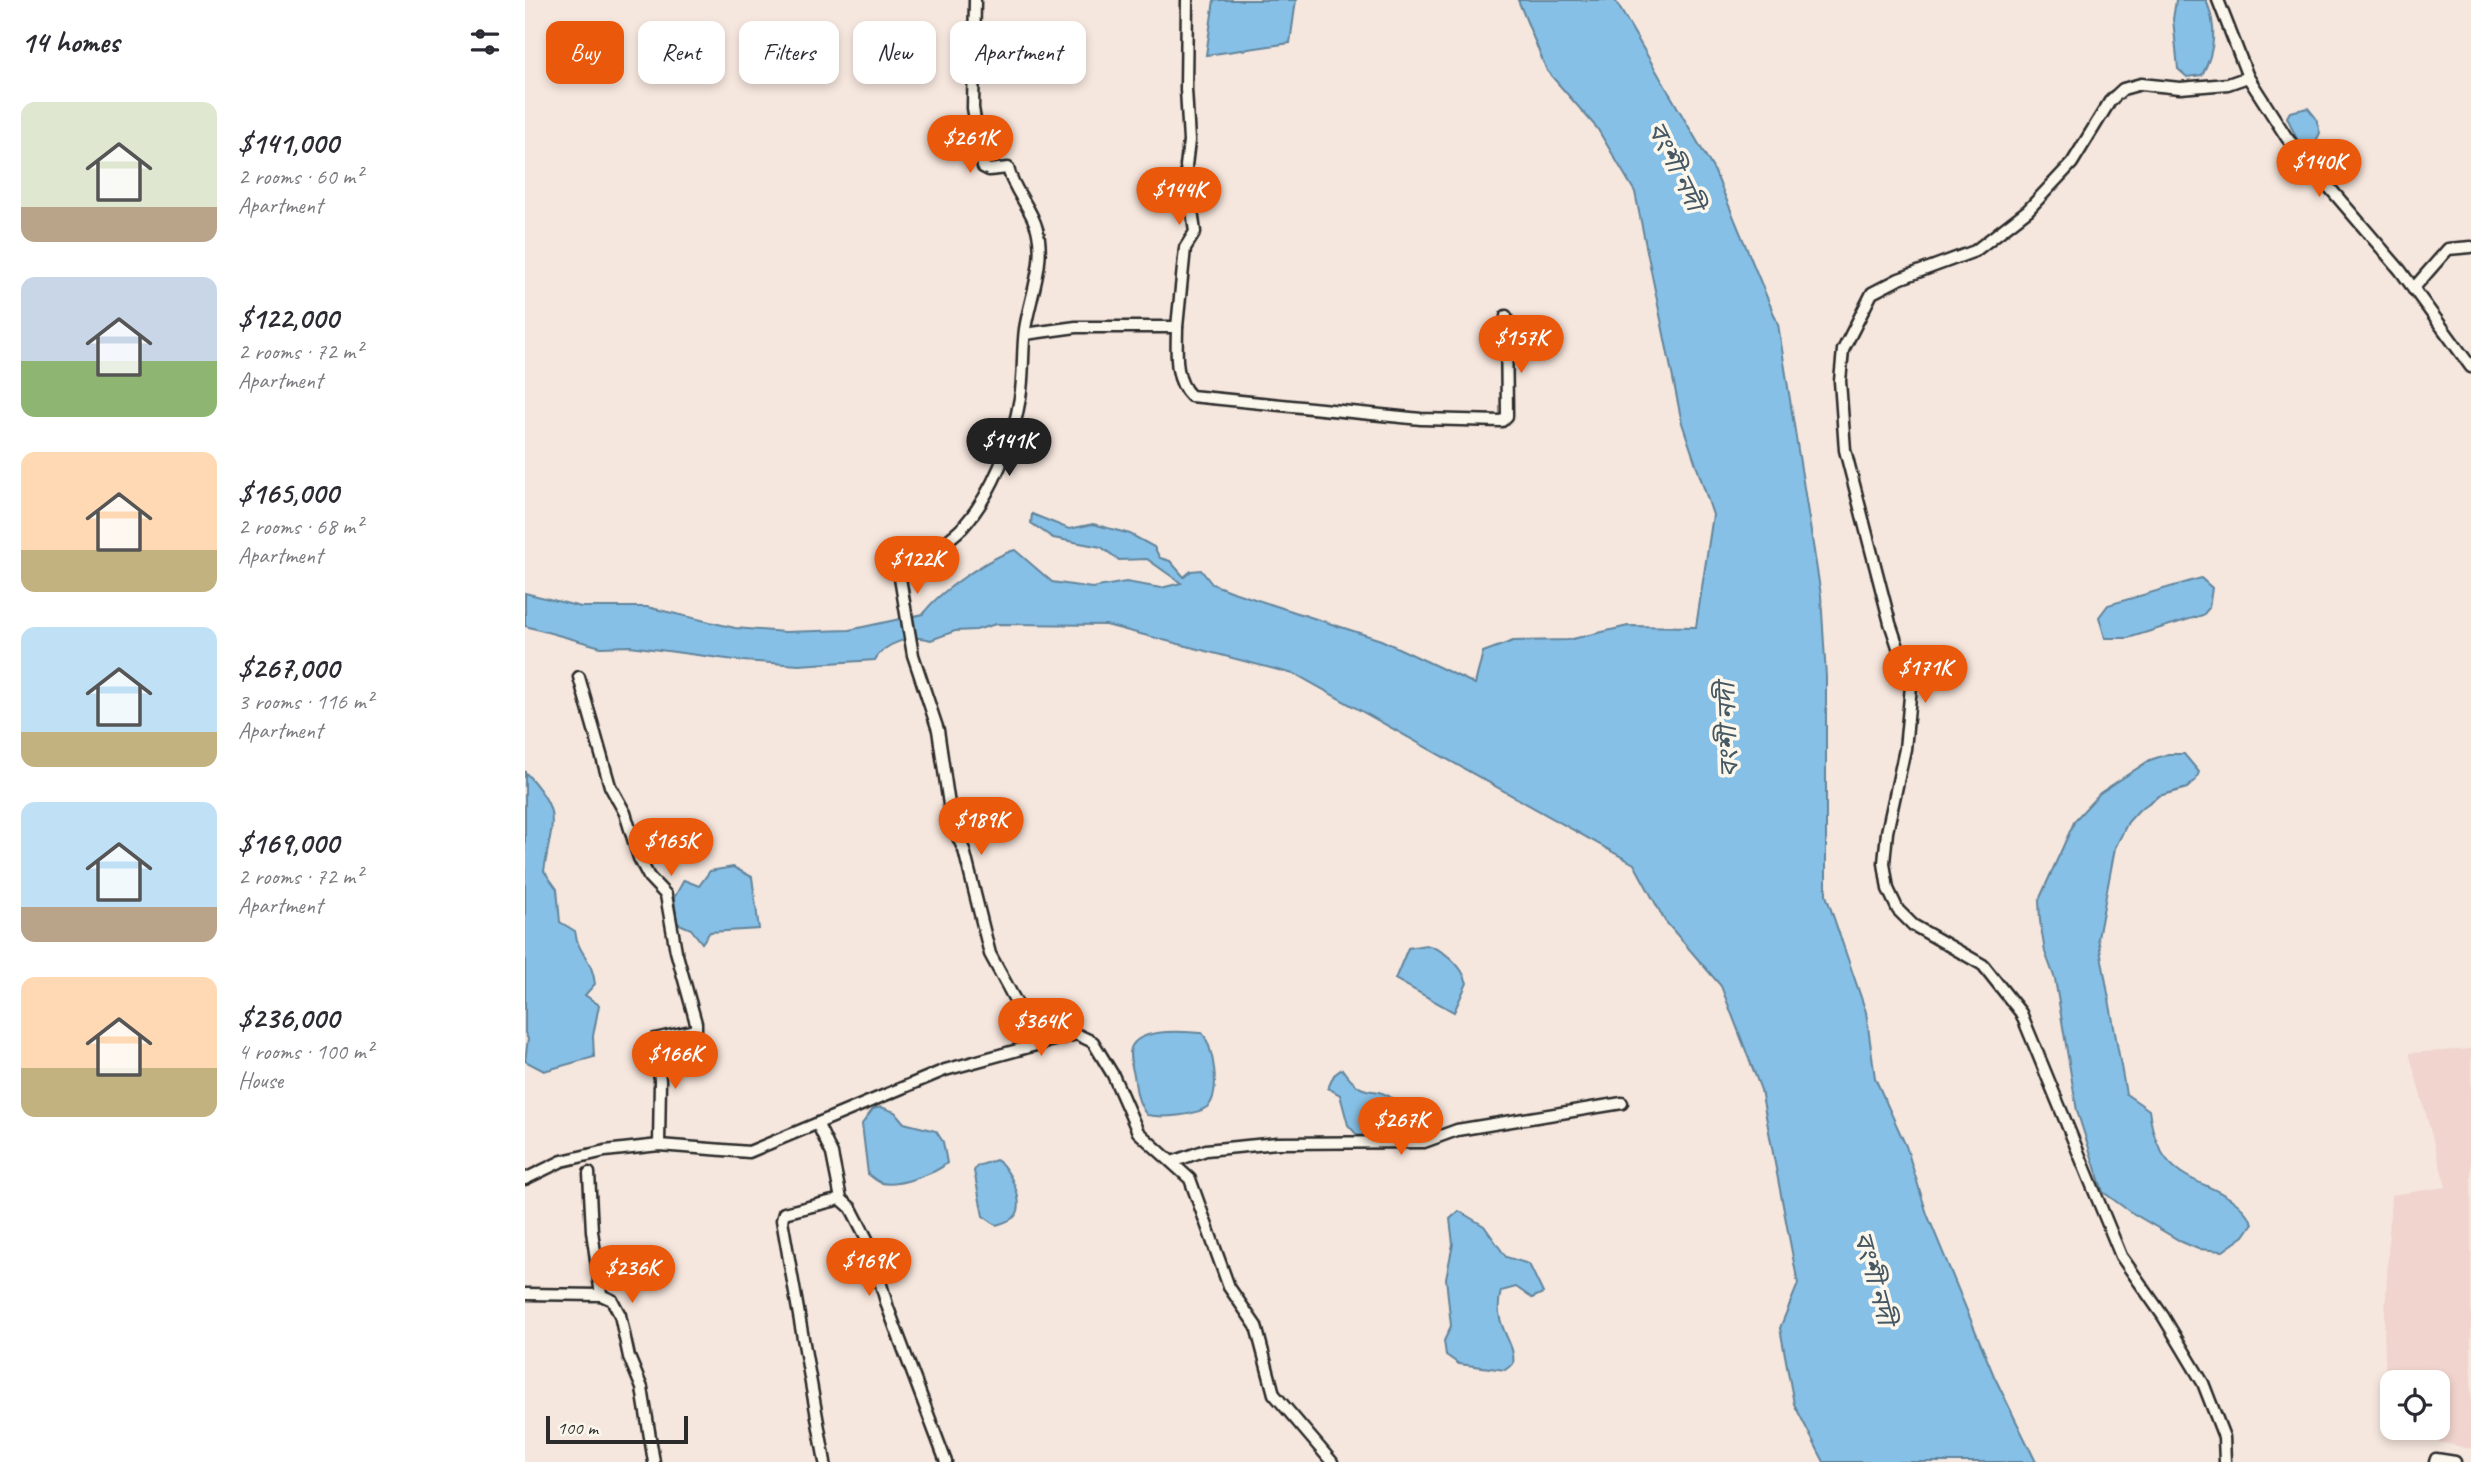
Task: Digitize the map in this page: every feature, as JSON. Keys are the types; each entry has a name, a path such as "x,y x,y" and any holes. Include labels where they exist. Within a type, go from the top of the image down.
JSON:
{"street":[{"path":"975,0 973,108 983,167 989,170 1008,168 1037,230 1039,252 1025,334 1015,426 1003,456 986,492 962,527 914,562 900,578 904,618 913,655 938,730 948,810 957,840 964,850 990,954 1030,1028 1031,1044"},
{"path":"1188,0 1186,89 1189,141 1186,166 1195,232 1185,248 1177,327 1179,375 1183,389 1191,396 1421,419 1502,421 1507,416 1506,316"},
{"path":"2218,0 2248,77 2287,138 2413,289 2471,367"},
{"path":"2225,1462 2224,1437 2203,1383 2121,1255 2021,1013 1983,965 1913,925 1898,910 1888,889 1885,863 1887,832 1905,749 1911,686 1890,623 1845,450 1840,381 1843,350 1872,293 1899,278 1975,251 2028,210 2072,163 2110,101 2123,89 2141,84 2180,88 2228,84 2248,77"},
{"path":"2413,289 2448,249 2471,247"},
{"path":"1025,334 1076,327 1177,327"},
{"path":"579,677 610,786 625,813 639,858 649,877 666,895 676,951 696,1023 696,1029 691,1031 655,1039 660,1080 659,1144"},
{"path":"525,1179 562,1161 659,1144 749,1152 945,1070 1031,1044 1076,1034 1093,1042 1113,1075 1138,1132 1190,1179 1229,1287 1256,1326 1274,1394 1332,1462"},
{"path":"1172,1162 1206,1150 1277,1143 1424,1142 1457,1130 1622,1102"},
{"path":"818,1125 832,1154 841,1199 851,1208 868,1241 888,1308 946,1462"},
{"path":"589,1172 592,1231 601,1295"},
{"path":"825,1462 782,1220 784,1213 792,1209 841,1199"},
{"path":"525,1294 601,1295 612,1300 620,1315 629,1357 643,1395 654,1462"},
{"path":"2435,1462 2455,1462"}],"shaded area":[{"path":"2471,1049 2471,1449 2430,1440 2450,1440 2450,1370 2385,1370 2384,1334 2391,1195 2446,1187 2409,1053"}],"water":[{"path":"1214,0 1296,0 1290,43 1206,55"},
{"name":"বংশী নদী","path":"1518,0 1615,0 1715,172 1778,324 1821,595 1826,677 1826,895 1866,1012 1875,1078 1906,1146 1927,1214 1994,1376 2036,1462 1824,1462 1794,1404 1780,1328 1798,1284 1761,1090 1721,986 1665,921 1634,864 1297,675 1106,625 996,624 976,630 955,631 931,640 916,638 900,641 885,649 875,660 799,665 742,661 630,646 601,647 525,626 525,593 581,607 647,607 735,628 785,632 849,630 923,614 940,596 965,577 992,560 1015,550 1052,582 1092,588 1126,582 1161,588 1181,583 1147,559 1119,560 1101,547 1053,538 1031,523 1032,514 1069,529 1093,524 1130,534 1154,547 1160,558 1170,561 1184,577 1191,571 1201,570 1212,584 1381,640 1475,684 1483,652 1513,641 1568,640 1628,626 1696,627 1713,515 1682,423 1635,192 1597,128 1547,71"},
{"path":"2176,0 2206,0 2210,10 2212,47 2202,75 2187,77 2178,69 2173,19"},
{"path":"2308,108 2316,118 2320,133 2314,145 2304,147 2298,142 2287,117 2290,112"},
{"path":"2201,578 2212,588 2209,608 2203,615 2128,638 2105,638 2099,617 2108,605"},
{"path":"2168,754 2184,754 2199,772 2196,780 2187,788 2159,796 2139,810 2128,822 2115,848 2098,938 2126,1094 2149,1110 2155,1138 2165,1158 2178,1171 2225,1195 2240,1206 2253,1223 2244,1236 2223,1251 2198,1249 2182,1242 2129,1211 2103,1192 2077,1111 2055,979 2045,952 2040,921 2039,900 2075,820 2100,793 2150,760"},
{"path":"525,772 545,797 550,808 552,828 544,871 557,889 560,922 575,931 579,946 591,968 595,984 585,995 599,1005 593,1036 594,1057 544,1071 525,1061 528,1039 525,1033"},
{"path":"733,867 752,877 759,929 710,932 702,943 691,929 677,923 674,898 684,880 699,886 710,871"},
{"path":"1426,945 1451,959 1465,976 1467,983 1454,1012 1395,979 1408,948"},
{"path":"1202,1033 1210,1048 1214,1070 1212,1101 1202,1110 1187,1114 1147,1115 1137,1096 1130,1058 1131,1048 1136,1041 1152,1034"},
{"path":"1342,1069 1363,1089 1386,1094 1393,1099 1394,1131 1358,1136 1348,1125 1340,1095 1328,1088 1334,1075"},
{"path":"881,1107 895,1112 904,1123 936,1131 943,1142 947,1163 926,1175 897,1183 880,1182 868,1174 862,1124 873,1109"},
{"path":"996,1160 1006,1169 1019,1202 1014,1217 996,1225 983,1216 974,1171 977,1166"},
{"path":"1459,1211 1484,1226 1506,1257 1529,1264 1543,1293 1532,1298 1516,1287 1501,1291 1499,1314 1513,1356 1513,1364 1505,1370 1459,1364 1446,1355 1444,1341 1451,1326 1446,1278 1453,1244 1450,1219"}]}
